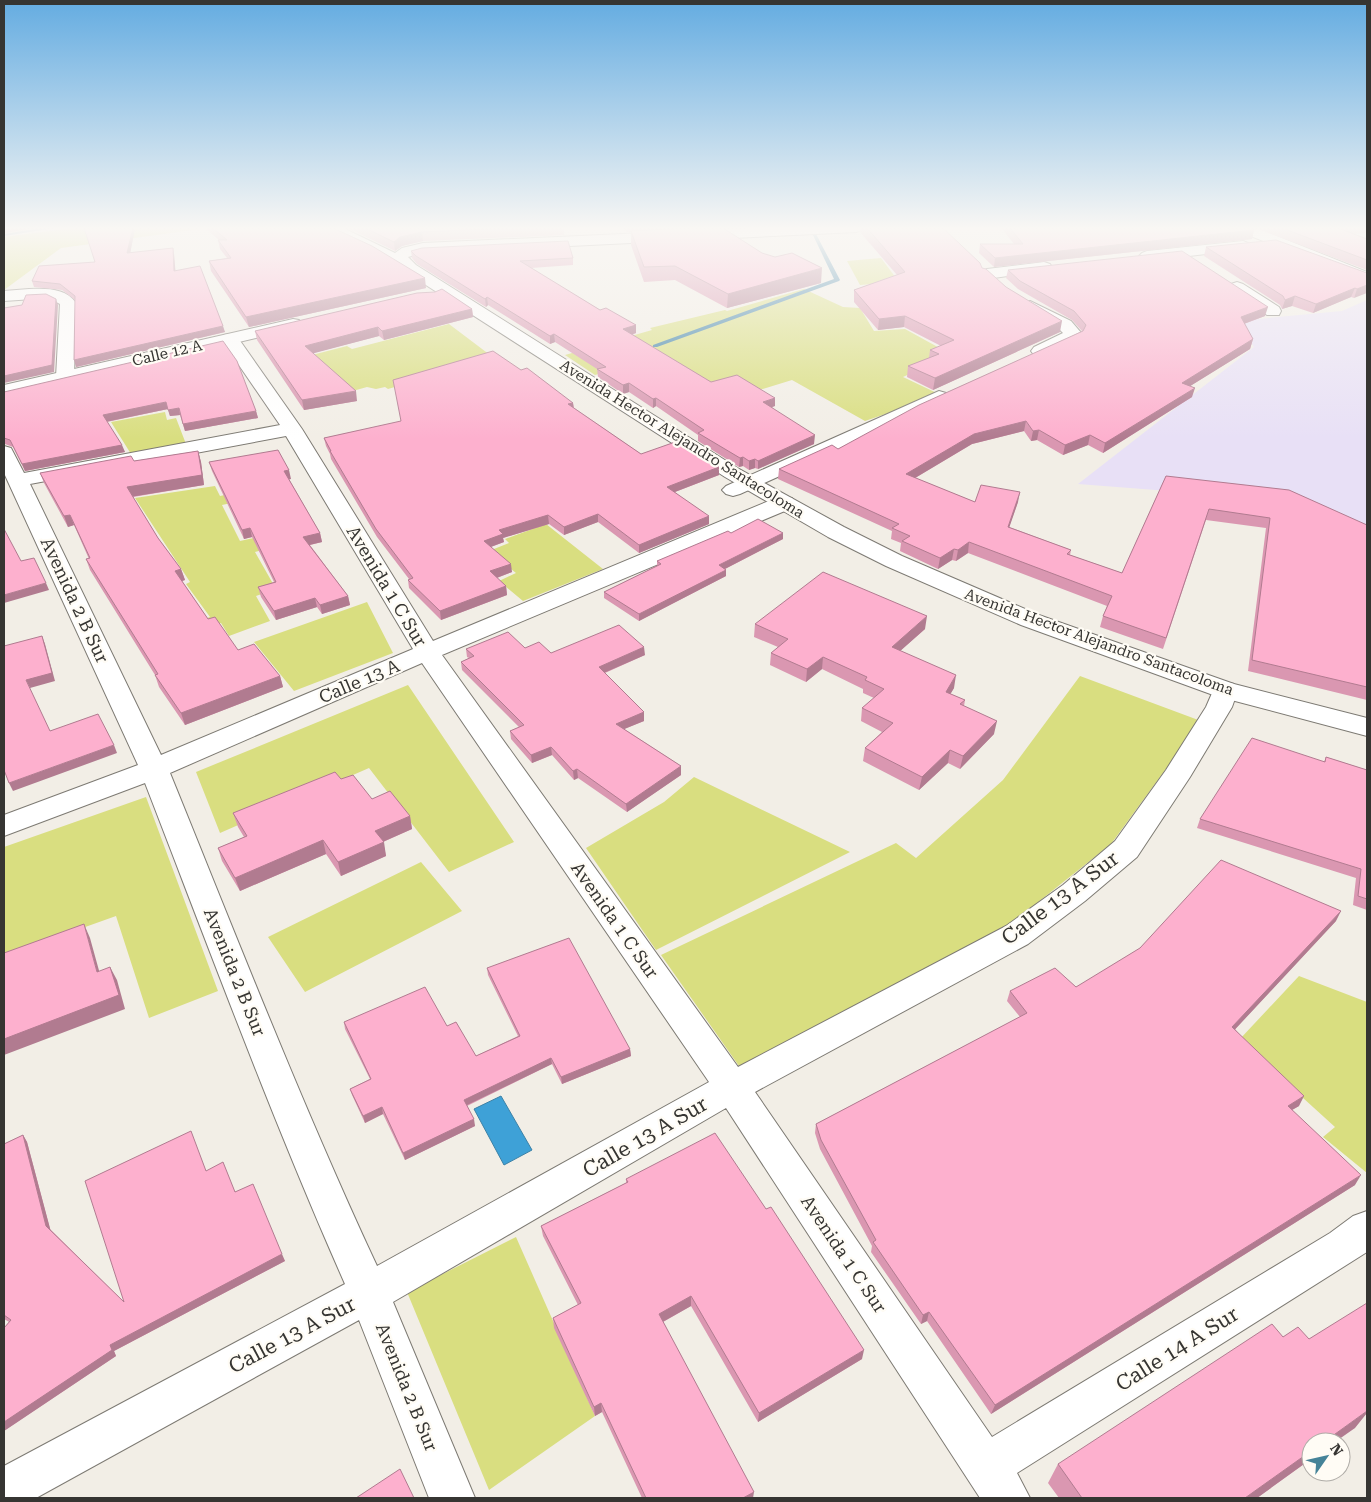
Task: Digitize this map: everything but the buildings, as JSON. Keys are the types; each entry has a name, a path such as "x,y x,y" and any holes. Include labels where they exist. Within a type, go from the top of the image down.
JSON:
{"street":[{"path":"65,298 68,303 65,377"},
{"name":"Avenida Hector Alejandro Santacoloma","path":"434,298 776,507 959,590 1222,698 1367,746"},
{"name":"Avenida Hector Alejandro Santacoloma","path":"455,298 741,487"},
{"path":"1019,298 1065,325 1074,335 1022,359"},
{"path":"1253,298 1273,311"},
{"name":"Calle 12 A","path":"4,391 307,321"},
{"name":"Avenida 1 C Sur","path":"230,338 292,429 427,652 732,1087 996,1482"},
{"path":"741,487 952,391"},
{"path":"18,480 292,429"},
{"name":"Avenida 2 B Sur","path":"4,452 154,769 306,1150 370,1293 452,1498"},
{"name":"Calle 13 A","path":"4,826 154,769 427,652 776,507"},
{"name":"Avenida Hector Alejandro Santacoloma","path":"1222,698 1367,727"},
{"name":"Calle 13 A Sur","path":"4,1491 370,1293 732,1087 1017,935 1074,893 1126,849 1176,777 1222,698"},
{"name":"Calle 14 A Sur","path":"996,1482 1367,1229"}],"shaded area":[{"path":"1367,300 1367,537 1285,500 1078,484 1254,347 1237,321 1342,311"}],"green space":[{"path":"772,298 824,298 843,307 860,308 874,331 905,329 945,351 929,365 903,377 941,395 865,421 792,380 756,391 708,385 660,357 595,375 565,355 652,330 650,328 727,311"},
{"path":"449,324 494,358 388,389 385,387 376,389 367,387 342,394 312,355 347,346 352,349"},
{"path":"165,412 167,420 176,418 186,444 131,454 111,422"},
{"path":"283,483 287,491 222,505 240,541 268,535 270,548 255,552 276,589 256,596 270,621 229,636 221,623 142,650 135,641 210,617 186,584 190,582 135,498 215,486 220,496"},
{"path":"546,524 603,569 523,601 499,581 516,573 489,551 509,543 505,539"},
{"path":"367,602 393,653 294,691 254,642"},
{"path":"1080,676 1201,721 1111,844 1008,926 739,1066 661,955 896,843 916,858 1003,780"},
{"path":"408,685 514,842 449,872 369,768 220,833 196,772"},
{"path":"694,777 850,852 656,950 586,848 664,802"},
{"path":"146,797 218,991 149,1018 116,916 4,956 4,847"},
{"path":"421,862 462,911 305,992 268,937"},
{"path":"1299,976 1367,1002 1367,1173 1323,1137 1335,1127 1239,1040"},
{"path":"516,1237 595,1416 489,1490 407,1292"}],"water":[{"path":"501,1096 532,1150 504,1165 474,1109"}],"waterway":[{"path":"655,346 787,298"}]}
